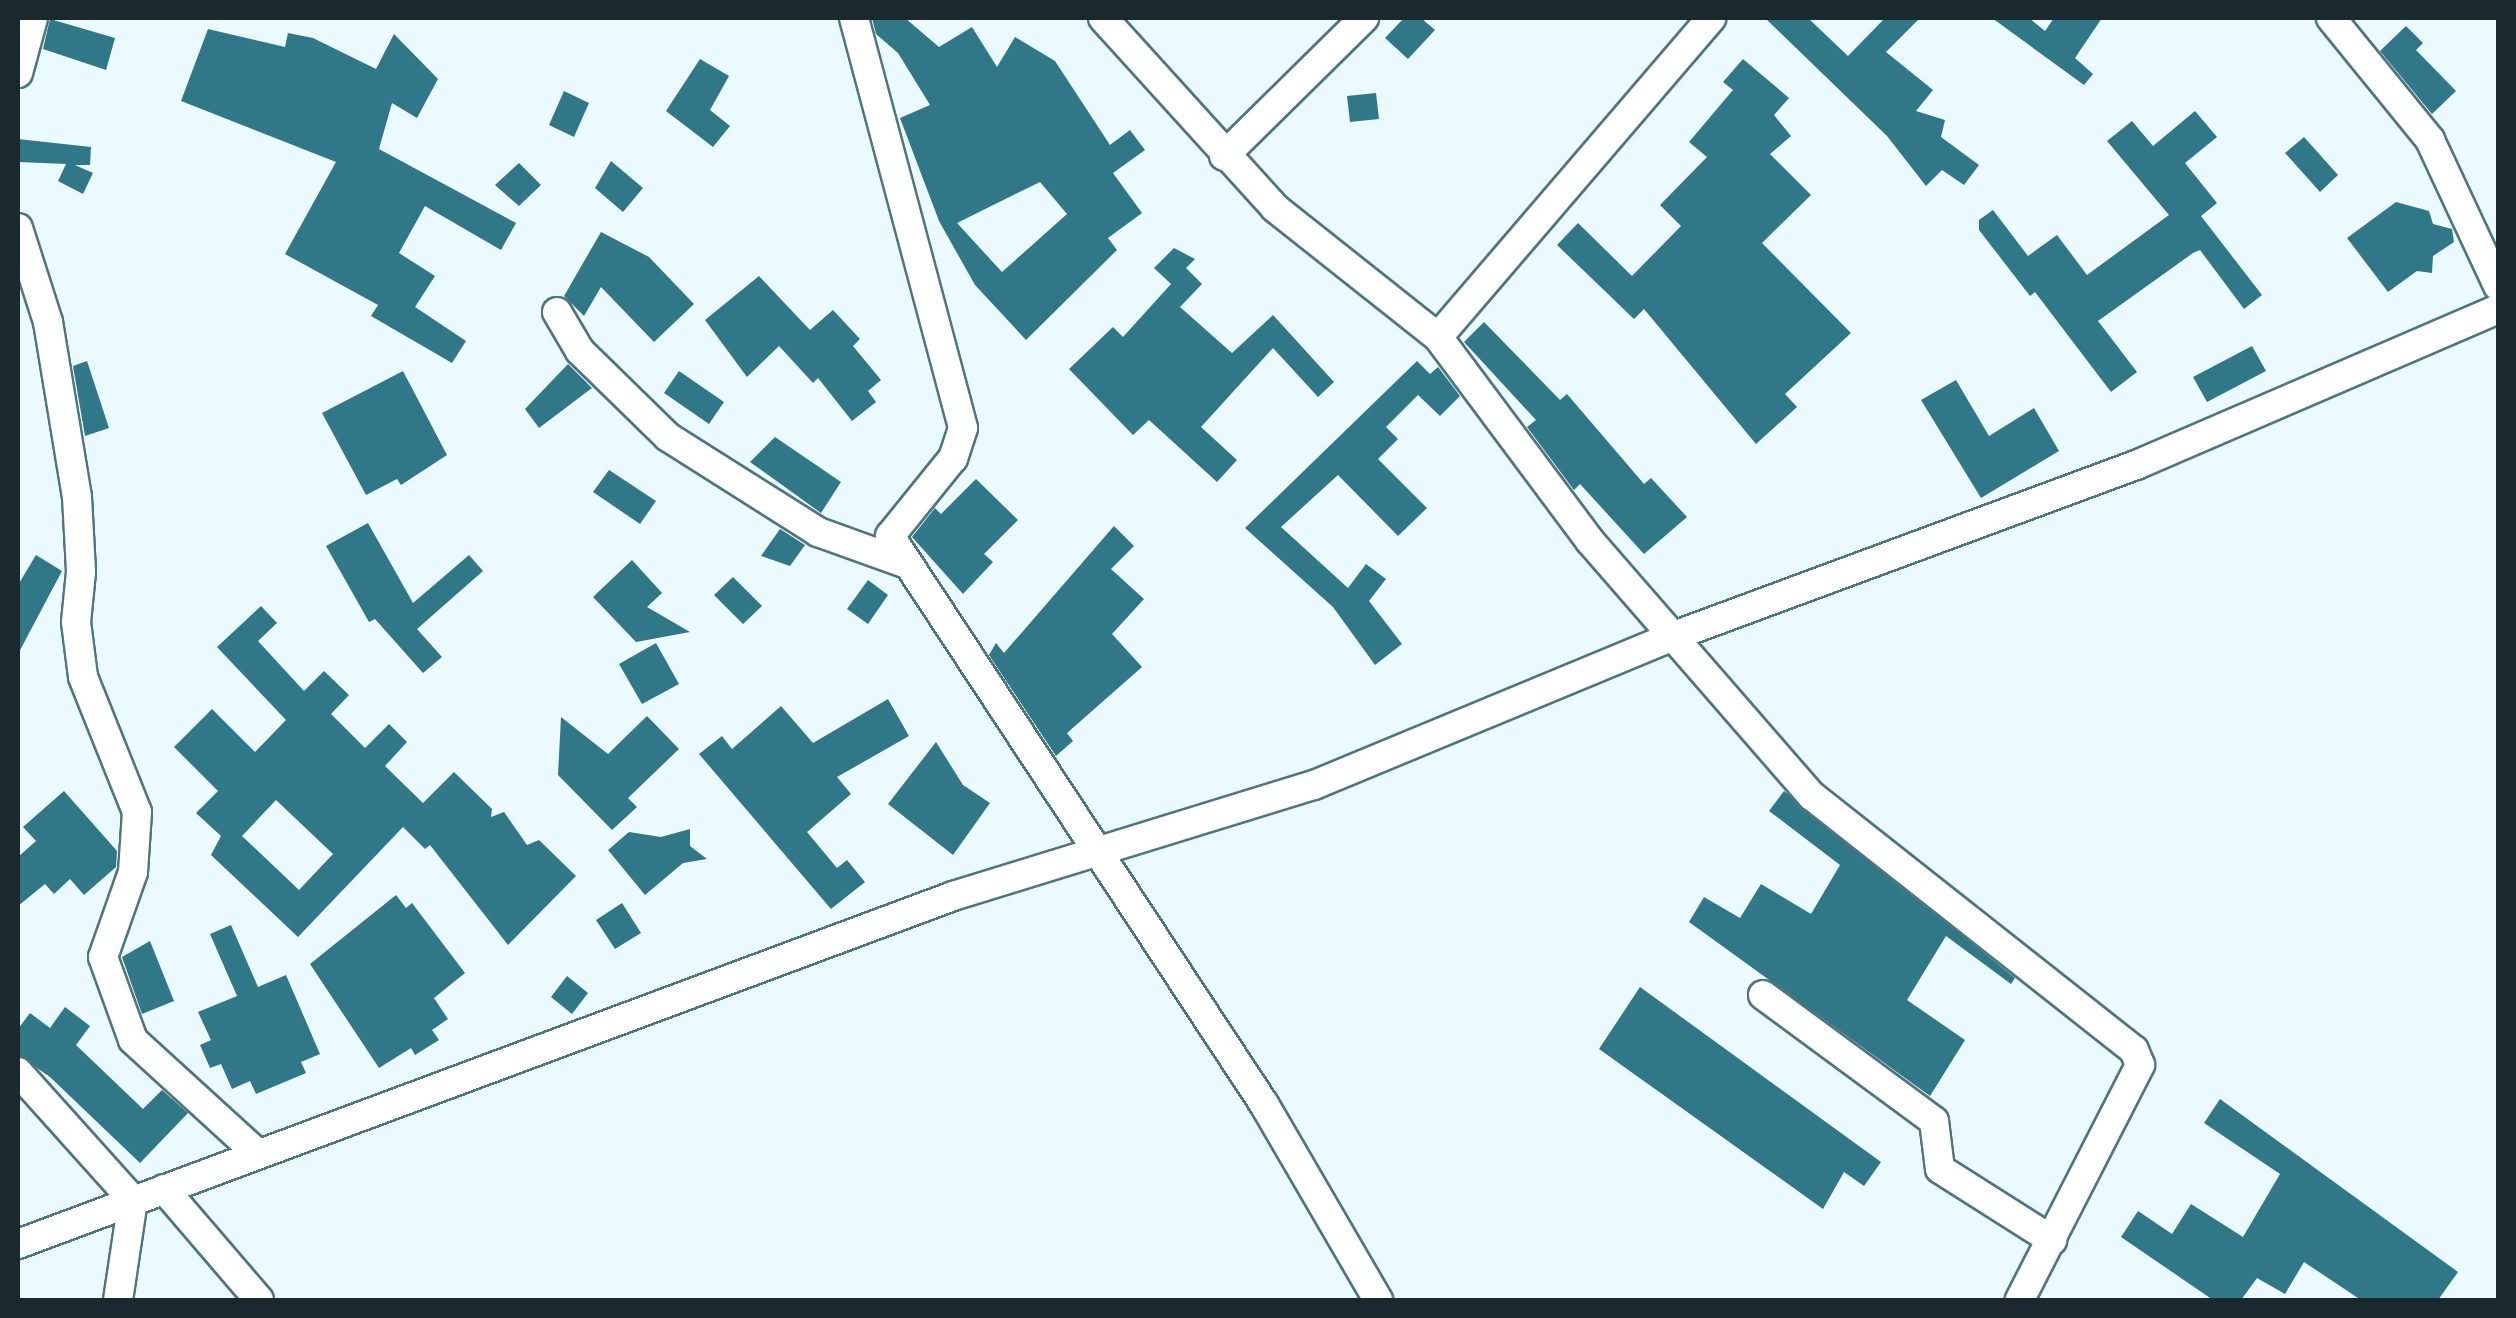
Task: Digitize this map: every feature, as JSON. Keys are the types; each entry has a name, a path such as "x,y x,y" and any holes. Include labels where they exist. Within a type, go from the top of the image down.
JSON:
{"street":[{"path":"18,74 33,18"},
{"path":"854,18 963,428 953,458 890,536 1264,1104 1378,1300"},
{"path":"1103,18 1275,208 1438,337 1590,541 1812,796 2134,1050 2140,1065 2020,1300"},
{"path":"1224,156 1364,18"},
{"path":"1438,337 1710,18"},
{"path":"2331,18 2430,140 2498,286"},
{"path":"18,228 48,322 76,497 81,572 76,622 84,677 137,812 133,872 103,956 133,1040 258,1154"},
{"path":"18,1244 954,896 1314,785 1672,637 2136,465 2498,309"},
{"path":"557,312 580,350 668,437 818,532 906,564"},
{"path":"1763,994 1934,1121 1940,1168 2052,1240"},
{"path":"18,1072 133,1200"},
{"path":"164,1188 259,1300"},
{"path":"118,1300 133,1200"}],"building":[{"path":"872,18 905,18 939,47 972,27 997,67 1015,37 1055,61 1110,145 1130,130 1145,150 1113,173 1142,213 1108,238 1117,250 1026,340 975,285 939,221 900,118 930,105 898,53 876,34","holes":["1040,182 1067,214 1002,272 957,223"]},
{"path":"1404,18 1421,18 1435,30 1408,59 1385,38"},
{"path":"1765,18 1808,18 1848,56 1885,18 1920,18 1886,52 1933,90 1916,111 1945,120 1941,137 1979,165 1964,185 1942,170 1926,186 1887,136"},
{"path":"1992,18 2029,18 2045,31 2054,18 2102,18 2075,58 2093,74 2084,85"},
{"path":"50,19 115,38 106,70 43,49"},
{"path":"2406,26 2423,43 2416,50 2456,91 2432,114 2380,51"},
{"path":"208,29 285,47 288,33 313,38 376,69 394,34 438,79 417,118 392,103 379,149 516,223 501,250 425,206 399,253 435,276 415,307 466,341 452,363 371,316 378,305 285,254 336,162 181,101"},
{"path":"700,59 729,76 710,110 730,126 713,147 666,111"},
{"path":"1743,59 1789,98 1774,115 1791,136 1770,154 1811,195 1762,243 1851,333 1785,394 1797,407 1756,444 1644,309 1634,319 1557,245 1578,223 1632,276 1681,226 1660,205 1707,157 1689,142 1733,90 1723,82"},
{"path":"564,91 589,103 574,137 549,125"},
{"path":"1376,93 1379,119 1350,122 1347,96"},
{"path":"2195,111 2217,137 2185,163 2217,203 2201,216 2262,295 2244,309 2200,250 2193,253 2098,321 2137,372 2111,392 2035,292 2030,296 1979,230 1979,220 1993,210 2028,256 2057,235 2087,275 2169,215 2107,141 2132,121 2153,146"},
{"path":"2304,137 2338,175 2320,192 2285,153"},
{"path":"18,139 91,147 90,165 75,165 93,173 83,194 58,181 66,164 18,162"},
{"path":"611,161 643,188 623,212 595,188"},
{"path":"519,163 541,185 519,206 495,185"},
{"path":"2396,202 2429,211 2433,224 2452,229 2454,242 2433,256 2432,273 2417,271 2388,292 2347,238"},
{"path":"601,232 649,257 694,304 654,342 601,287 584,316 564,296"},
{"path":"1174,248 1195,259 1186,268 1202,284 1180,307 1232,353 1273,315 1334,382 1318,397 1273,348 1201,427 1237,460 1217,482 1149,420 1133,435 1069,369 1113,327 1123,337 1171,284 1154,268"},
{"path":"759,276 810,330 833,310 860,339 853,346 881,380 868,391 876,402 852,421 818,378 813,383 779,346 747,377 705,320"},
{"path":"1484,322 1560,400 1567,394 1644,484 1651,478 1687,517 1644,554 1580,484 1574,490 1527,427 1536,420 1464,342"},
{"path":"2252,346 2266,371 2207,402 2193,377"},
{"path":"87,361 109,428 85,436 73,366"},
{"path":"1417,361 1430,374 1438,367 1460,396 1440,416 1418,395 1386,427 1398,439 1378,459 1427,508 1398,536 1338,475 1281,527 1348,588 1366,564 1386,579 1369,601 1402,644 1375,665 1333,607 1245,528"},
{"path":"568,364 592,388 539,428 525,409"},
{"path":"403,371 447,455 401,485 397,479 366,495 322,413"},
{"path":"679,371 724,402 709,424 664,393"},
{"path":"1956,380 1989,436 2034,408 2059,451 1981,498 1921,400"},
{"path":"775,437 841,482 821,513 750,462"},
{"path":"609,470 656,501 640,524 593,492"},
{"path":"976,479 1018,520 984,554 993,562 963,594 912,537 935,508 941,514"},
{"path":"368,523 413,603 469,555 483,571 417,629 442,657 423,673 375,619 369,622 326,546"},
{"path":"1114,526 1134,546 1111,569 1144,599 1112,634 1142,667 1067,733 1073,741 1056,756 989,655 996,643 1004,653"},
{"path":"780,529 805,545 790,566 761,556"},
{"path":"36,555 62,571 18,654 18,585"},
{"path":"632,560 662,593 647,607 690,632 636,642 593,597"},
{"path":"733,577 762,606 743,624 714,595"},
{"path":"868,580 888,595 868,624 847,609"},
{"path":"261,606 277,623 258,641 304,691 324,671 349,695 331,714 365,748 389,724 407,742 385,766 423,803 454,772 492,809 491,817 504,812 527,845 539,840 576,876 508,945 430,845 425,849 403,827 298,937 211,855 221,836 196,813 218,791 174,747 212,709 255,752 286,720 217,647","holes":["276,800 333,854 299,890 242,836"]},
{"path":"656,643 679,684 642,704 619,664"},
{"path":"888,699 909,736 837,777 851,794 807,832 837,868 847,860 865,882 831,909 699,754 722,736 732,749 781,706 813,743"},
{"path":"647,716 679,749 628,798 637,807 612,830 558,775 561,717 608,754"},
{"path":"936,742 963,785 990,803 953,855 888,804"},
{"path":"64,791 117,851 116,867 84,895 70,879 54,894 45,884 18,906 18,857 36,841 23,827"},
{"path":"1784,791 2015,978 2011,984 1946,936 1907,1000 1965,1040 1930,1096 1689,922 1704,897 1740,918 1761,884 1811,914 1840,865 1769,811"},
{"path":"690,829 690,846 707,859 683,863 645,895 608,850 629,832 661,837"},
{"path":"396,895 406,908 412,903 465,973 434,998 448,1019 432,1030 439,1040 415,1055 411,1048 379,1068 310,964"},
{"path":"622,903 641,933 615,949 596,920"},
{"path":"231,925 258,987 286,975 320,1054 301,1062 306,1073 256,1094 250,1081 232,1089 221,1064 210,1068 200,1045 211,1040 198,1012 237,996 210,934"},
{"path":"150,941 174,1001 142,1014 122,957"},
{"path":"567,976 588,993 572,1014 551,997"},
{"path":"1640,987 1881,1162 1864,1186 1844,1172 1823,1209 1599,1049"},
{"path":"65,1007 90,1026 76,1045 143,1109 162,1090 188,1113 140,1163 50,1077 18,1055 18,1029 30,1013 50,1028"},
{"path":"2220,1099 2458,1272 2438,1300 2361,1300 2304,1262 2285,1294 2257,1278 2241,1300 2213,1300 2121,1237 2138,1211 2172,1234 2191,1204 2243,1237 2280,1174 2204,1123"}]}
